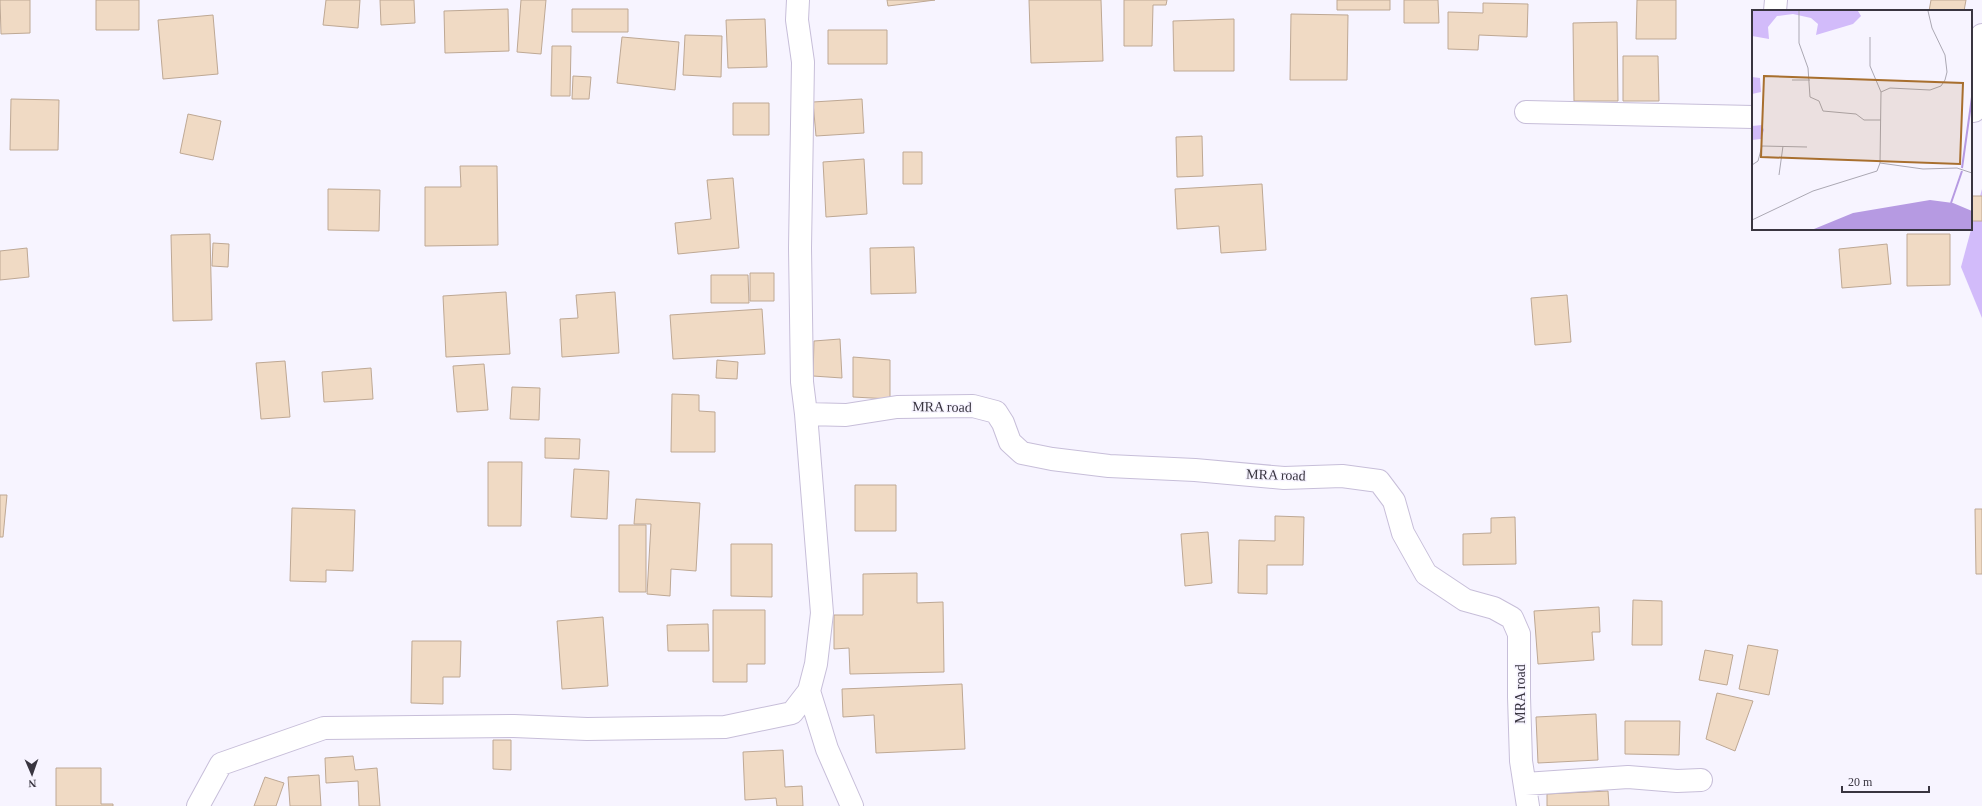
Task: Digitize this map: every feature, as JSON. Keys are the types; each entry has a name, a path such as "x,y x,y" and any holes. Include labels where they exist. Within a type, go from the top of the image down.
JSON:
{"street":[{"path":"198,806 221,764 324,728 514,726 587,729 726,727 792,713 809,692 816,664 822,613 806,414 802,382 800,248 804,62 797,20 798,0"},
{"path":"1775,10 1776,0"},
{"path":"1972,111 1974,111 1977,59 1982,35"},
{"path":"1526,112 1752,116"},
{"name":"MRA road","path":"806,414 846,415 896,407 973,406 996,412 1003,423 1010,442 1022,452 1052,459 1109,466 1195,470 1284,478 1342,476 1379,481 1394,501 1403,533 1426,574 1465,600 1494,608 1512,618 1519,634 1521,761 1528,806"},
{"path":"809,692 827,749 852,806"},
{"path":"1525,784 1628,777 1701,780"}],"shaded area":[{"path":"1982,189 1982,318 1961,267"}],"building":[{"path":"0,0 30,0 30,33 1,34"},
{"path":"96,0 139,0 139,30 96,30"},
{"path":"326,0 360,0 358,28 323,25"},
{"path":"380,0 414,0 415,23 381,25"},
{"path":"521,0 546,0 541,54 517,52"},
{"path":"887,0 935,0 888,6"},
{"path":"1029,0 1101,0 1103,61 1031,63"},
{"path":"1124,0 1167,0 1166,5 1153,5 1152,46 1124,46"},
{"path":"1337,0 1390,0 1390,10 1337,10"},
{"path":"1404,0 1438,0 1439,23 1404,23"},
{"path":"1637,0 1676,0 1676,39 1636,39"},
{"path":"1931,0 1966,0 1964,10 1929,10"},
{"path":"1483,3 1528,4 1527,37 1479,35 1478,50 1448,49 1448,12 1483,13"},
{"path":"508,9 509,51 445,53 444,11"},
{"path":"572,9 628,9 628,32 572,32"},
{"path":"1291,14 1348,15 1347,80 1290,80"},
{"path":"213,15 218,74 163,79 158,20"},
{"path":"765,19 767,67 728,68 726,20"},
{"path":"1234,19 1234,71 1174,71 1173,21"},
{"path":"1617,22 1618,101 1574,101 1573,23"},
{"path":"828,30 887,30 887,64 828,64"},
{"path":"685,35 722,36 721,77 683,75"},
{"path":"622,37 679,42 675,90 617,83"},
{"path":"552,46 571,46 570,96 551,96"},
{"path":"1623,56 1658,56 1659,101 1623,101"},
{"path":"573,76 591,77 589,99 572,99"},
{"path":"11,99 59,100 58,150 10,150"},
{"path":"862,99 864,133 816,136 813,102"},
{"path":"733,103 769,103 769,135 733,135"},
{"path":"188,114 221,121 213,160 180,153"},
{"path":"1202,136 1203,176 1177,177 1176,137"},
{"path":"903,152 922,152 922,184 903,184"},
{"path":"864,159 867,214 826,217 823,162"},
{"path":"460,166 497,166 498,245 425,246 425,187 461,187"},
{"path":"733,178 739,248 678,254 675,223 711,219 707,180"},
{"path":"1262,184 1266,250 1221,253 1219,226 1177,229 1175,189"},
{"path":"328,189 380,190 379,231 328,230"},
{"path":"1972,196 1982,196 1982,221 1972,221"},
{"path":"210,234 212,320 173,321 171,235"},
{"path":"1907,234 1950,234 1950,285 1907,286"},
{"path":"213,243 229,244 228,267 212,266"},
{"path":"1887,244 1891,284 1842,288 1839,249"},
{"path":"914,247 916,293 871,294 870,248"},
{"path":"27,248 29,277 0,280 0,251"},
{"path":"750,273 774,273 774,301 750,301"},
{"path":"711,275 748,275 749,303 711,303"},
{"path":"506,292 510,354 446,357 443,296"},
{"path":"615,292 619,353 562,357 560,319 578,318 576,295"},
{"path":"1567,295 1571,342 1535,345 1531,298"},
{"path":"762,309 765,354 673,359 670,315"},
{"path":"840,339 842,378 813,376 814,341"},
{"path":"853,357 890,360 890,399 853,397"},
{"path":"717,360 738,362 737,379 716,378"},
{"path":"285,361 290,417 261,419 256,363"},
{"path":"484,364 488,410 457,412 453,366"},
{"path":"371,368 373,399 324,402 322,372"},
{"path":"512,387 540,388 539,420 510,419"},
{"path":"672,394 699,395 699,411 715,412 715,452 671,452"},
{"path":"545,438 580,439 579,459 545,458"},
{"path":"488,462 522,462 521,526 488,526"},
{"path":"574,469 609,471 607,519 571,517"},
{"path":"855,485 896,485 896,531 855,531"},
{"path":"0,495 7,495 3,537 0,537"},
{"path":"636,499 700,503 696,571 671,569 670,596 647,594 651,524 634,524"},
{"path":"292,508 355,510 353,571 326,570 326,582 290,581"},
{"path":"1975,509 1982,509 1982,574 1976,574"},
{"path":"1275,516 1304,517 1303,565 1267,565 1267,594 1238,593 1239,540 1275,541"},
{"path":"1515,517 1516,564 1463,565 1463,534 1491,533 1491,518"},
{"path":"619,525 646,525 646,592 619,592"},
{"path":"1208,532 1212,583 1185,586 1181,534"},
{"path":"731,544 772,544 772,597 731,596"},
{"path":"917,573 917,603 943,602 944,672 850,674 849,648 834,649 834,615 863,615 863,574"},
{"path":"1633,600 1662,601 1662,645 1632,645"},
{"path":"1599,607 1600,632 1592,632 1594,660 1538,664 1534,611"},
{"path":"713,610 765,610 765,664 747,664 747,682 713,682"},
{"path":"603,617 608,686 562,689 557,621"},
{"path":"708,624 709,651 668,651 667,625"},
{"path":"412,641 461,641 460,677 443,677 443,704 411,703"},
{"path":"1748,645 1778,650 1769,695 1739,689"},
{"path":"1705,650 1733,655 1727,685 1699,680"},
{"path":"962,684 965,749 876,753 874,715 843,717 842,689"},
{"path":"1717,693 1753,701 1735,751 1706,739"},
{"path":"1596,714 1598,760 1538,763 1536,717"},
{"path":"1625,721 1680,721 1679,755 1625,754"},
{"path":"493,740 511,740 511,770 493,769"},
{"path":"783,750 785,787 802,786 803,806 777,806 776,798 745,800 743,752"},
{"path":"353,756 355,770 377,768 380,806 359,806 358,781 326,783 325,758"},
{"path":"56,768 101,768 101,804 113,804 113,806 56,806"},
{"path":"319,775 321,806 290,806 288,777"},
{"path":"265,777 284,783 276,806 254,806"},
{"path":"1608,791 1609,806 1547,806 1547,794"}]}
